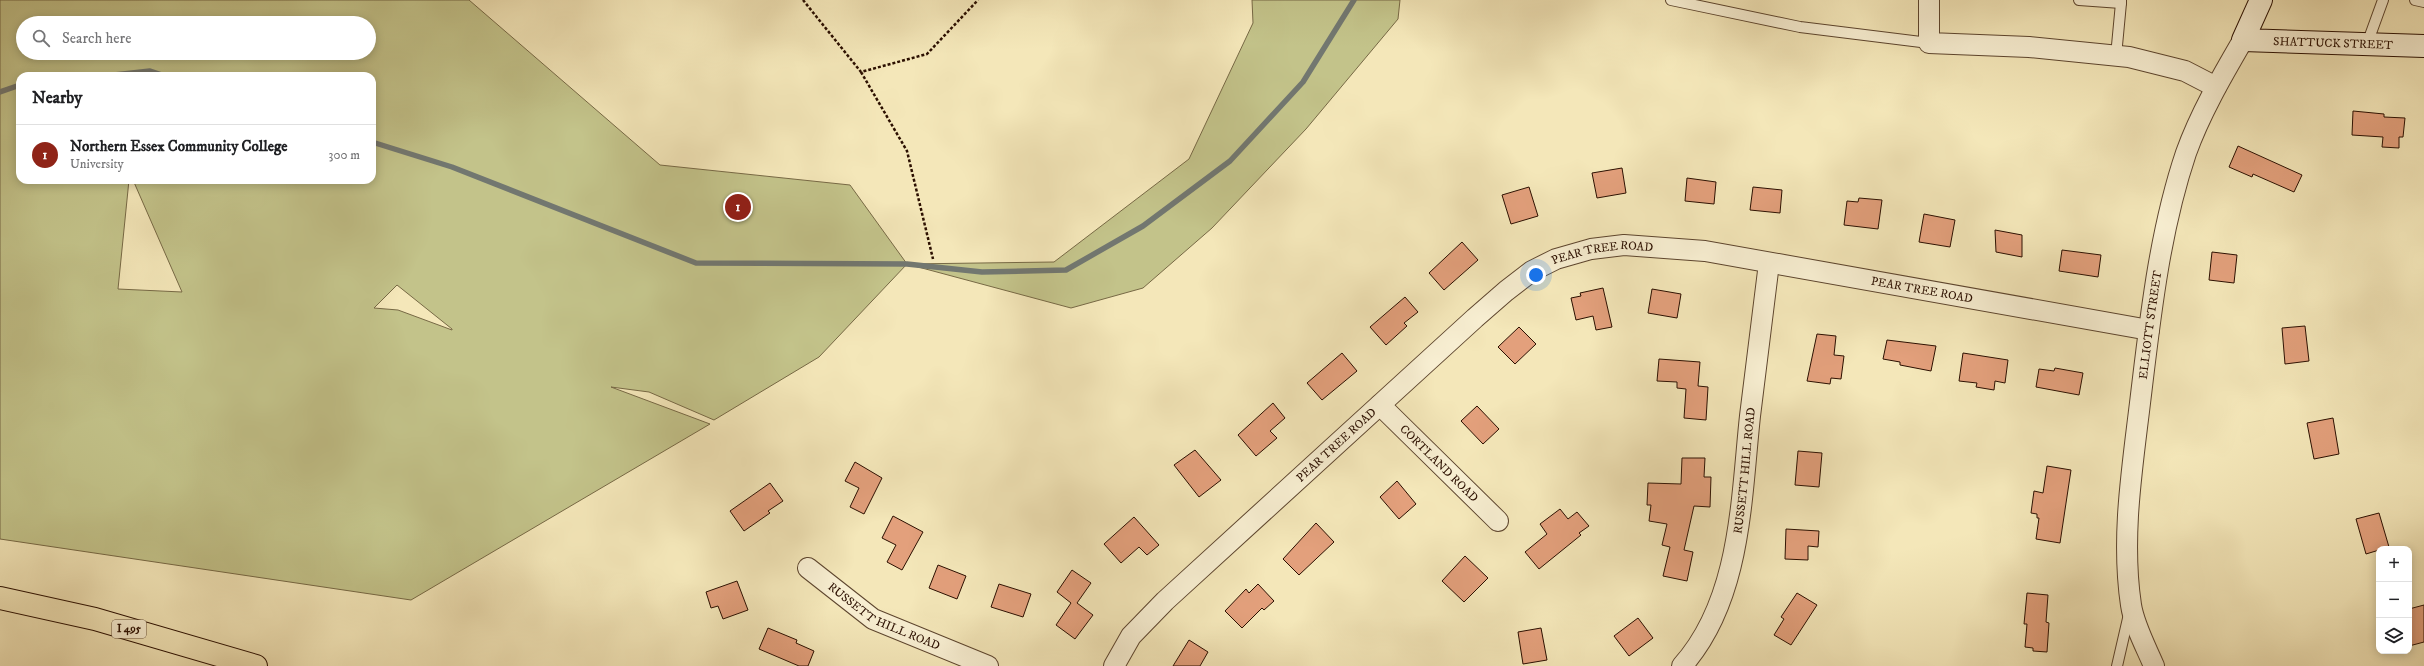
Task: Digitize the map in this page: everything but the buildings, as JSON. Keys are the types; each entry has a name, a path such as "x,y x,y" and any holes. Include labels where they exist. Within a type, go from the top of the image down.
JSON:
{"highway":[{"name":"I 495","path":"0,598 95,619 256,666"}],"street":[{"path":"1929,0 1929,42 2028,47 2116,56 2185,71 2216,87"},
{"name":"ELLIOTT STREET","path":"2154,666 2131,606 2126,539 2132,467 2149,330 2164,237 2186,153 2216,87 2243,40 2261,0"},
{"name":"SHATTUCK STREET","path":"2243,40 2424,46"},
{"name":"PEAR TREE ROAD","path":"1114,666 1131,636 1160,606 1474,318 1532,271 1556,258 1590,249 1624,245 1705,251 1769,264 2149,330"},
{"name":"RUSSETT HILL ROAD","path":"1682,666 1690,657 1717,610 1729,571 1740,509 1769,264"},
{"name":"CORTLAND ROAD","path":"1380,405 1498,521"},
{"name":"RUSSETT HILL ROAD","path":"808,568 873,620 988,666"}],"lane":[{"path":"1671,0 1800,27 1929,42"},
{"path":"2079,0 2121,2 2116,56"},
{"path":"2367,44 2383,0"},
{"path":"2415,0 2424,2"},
{"path":"2117,666 2131,606"}],"path":[{"path":"803,0 861,72 907,151 932,259"},
{"path":"861,72 927,54 978,0"}],"green space":[{"path":"0,0 469,0 660,165 850,185 907,264 819,357 714,420 649,392 611,387 710,424 411,600 0,539","holes":["397,285 452,329 452,330 398,310 374,308"]},
{"path":"1252,0 1400,0 1398,19 1306,129 1212,228 1143,288 1071,308 907,264 1054,262 1189,159 1253,23"}],"waterway":[{"path":"376,143 452,167 696,263 907,264 982,272 1066,270 1143,226 1230,161 1303,82 1354,0"},
{"path":"141,72 153,72"},
{"path":"0,92 16,86"}],"place":[{"name":"Northern Essex Community College","path":"738,207"}]}
